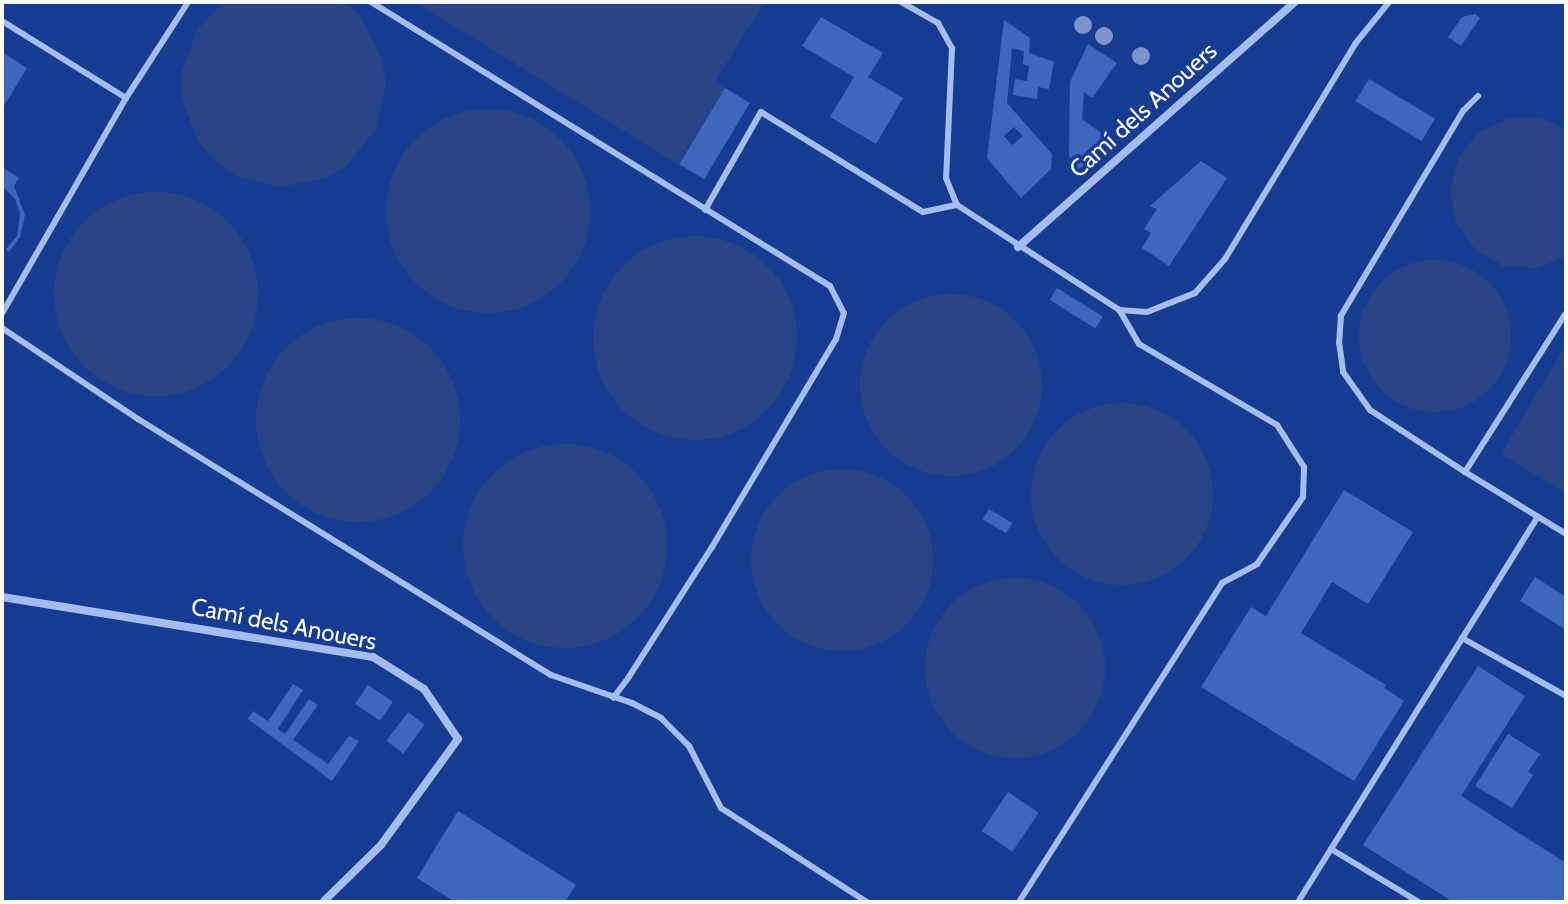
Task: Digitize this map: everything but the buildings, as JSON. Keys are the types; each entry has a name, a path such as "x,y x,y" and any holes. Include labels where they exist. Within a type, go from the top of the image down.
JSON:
{"street":[{"name":"Camí dels Anouers","path":"1018,247 1295,2"},
{"name":"Camí dels Anouers","path":"2,597 373,657 424,689 458,739 381,845 323,902"}],"lane":[{"path":"2,314 126,98 188,2"},
{"path":"371,2 830,286 844,313 836,339 712,547 613,698"},
{"path":"901,2 938,23 952,48 946,178 957,205 1119,310 1139,344 1277,425 1304,467 1303,497 1257,564 1222,583 1019,902"},
{"path":"1119,310 1147,312 1195,293 1225,259 1355,44 1389,2"},
{"path":"2,21 126,98"},
{"path":"1478,96 1463,111 1341,316 1339,342 1343,372 1370,410 1566,534"},
{"path":"705,210 761,112 923,212 957,205"},
{"path":"1465,472 1566,313"},
{"path":"2,328 152,427 510,651 551,675 661,718 689,746 721,808 867,902"},
{"path":"1298,902 1538,517"},
{"path":"1462,638 1566,696"},
{"path":"1331,849 1419,902"}],"water":[{"path":"224,2 344,2 361,17 382,59 386,83 376,129 346,166 326,178 280,187 234,175 215,161 199,143 182,99 181,75 197,30"},
{"path":"415,2 765,2 715,81 725,88 678,164"},
{"path":"488,109 527,117 545,126 560,139 573,154 582,172 590,211 582,250 573,268 560,283 545,296 527,305 488,313 449,305 431,296 416,283 403,268 394,250 386,211 394,172 403,154 416,139 431,126 449,117"},
{"path":"1540,118 1566,129 1566,257 1536,268 1503,266 1475,249 1456,223 1450,190 1458,159 1478,133 1508,119"},
{"path":"156,192 195,200 213,209 228,222 241,237 250,255 258,294 250,333 241,351 228,366 213,379 195,388 156,396 117,388 99,379 84,366 71,351 62,333 54,294 62,255 71,237 84,222 99,209 117,200"},
{"path":"695,236 734,244 752,253 767,266 780,281 789,299 797,338 789,377 780,395 767,410 752,423 734,432 695,440 656,432 638,423 623,410 610,395 601,377 593,338 601,299 610,281 623,266 638,253 656,244"},
{"path":"1435,260 1464,266 1489,282 1505,307 1511,336 1505,365 1489,390 1464,406 1435,412 1406,406 1381,390 1365,365 1359,336 1365,307 1381,282 1406,266"},
{"path":"951,294 986,301 1015,321 1035,350 1042,385 1035,420 1015,449 986,469 951,476 916,469 887,449 867,420 860,385 867,350 887,321 916,301"},
{"path":"358,318 397,326 415,335 430,348 443,363 452,381 460,420 452,459 443,477 430,492 415,505 397,514 358,522 319,514 301,505 286,492 273,477 264,459 256,420 264,381 273,363 286,348 301,335 319,326"},
{"path":"1566,345 1566,493 1501,454"},
{"path":"1122,403 1157,410 1186,430 1206,459 1213,494 1206,529 1186,558 1157,578 1122,585 1087,578 1058,558 1038,529 1031,494 1038,459 1058,430 1087,410"},
{"path":"565,444 604,452 622,461 637,474 650,489 659,507 667,546 659,585 650,603 637,618 622,631 604,640 565,648 526,640 508,631 493,618 480,603 471,585 463,546 471,507 480,489 493,474 508,461 526,452"},
{"path":"842,469 877,476 906,496 926,525 933,560 926,595 906,624 877,644 842,651 807,644 778,624 758,595 751,560 758,525 778,496 807,476"},
{"path":"1015,578 1050,584 1079,604 1099,633 1105,668 1099,703 1079,732 1050,752 1015,758 980,752 951,732 931,703 925,668 931,633 951,604 980,584"}]}
